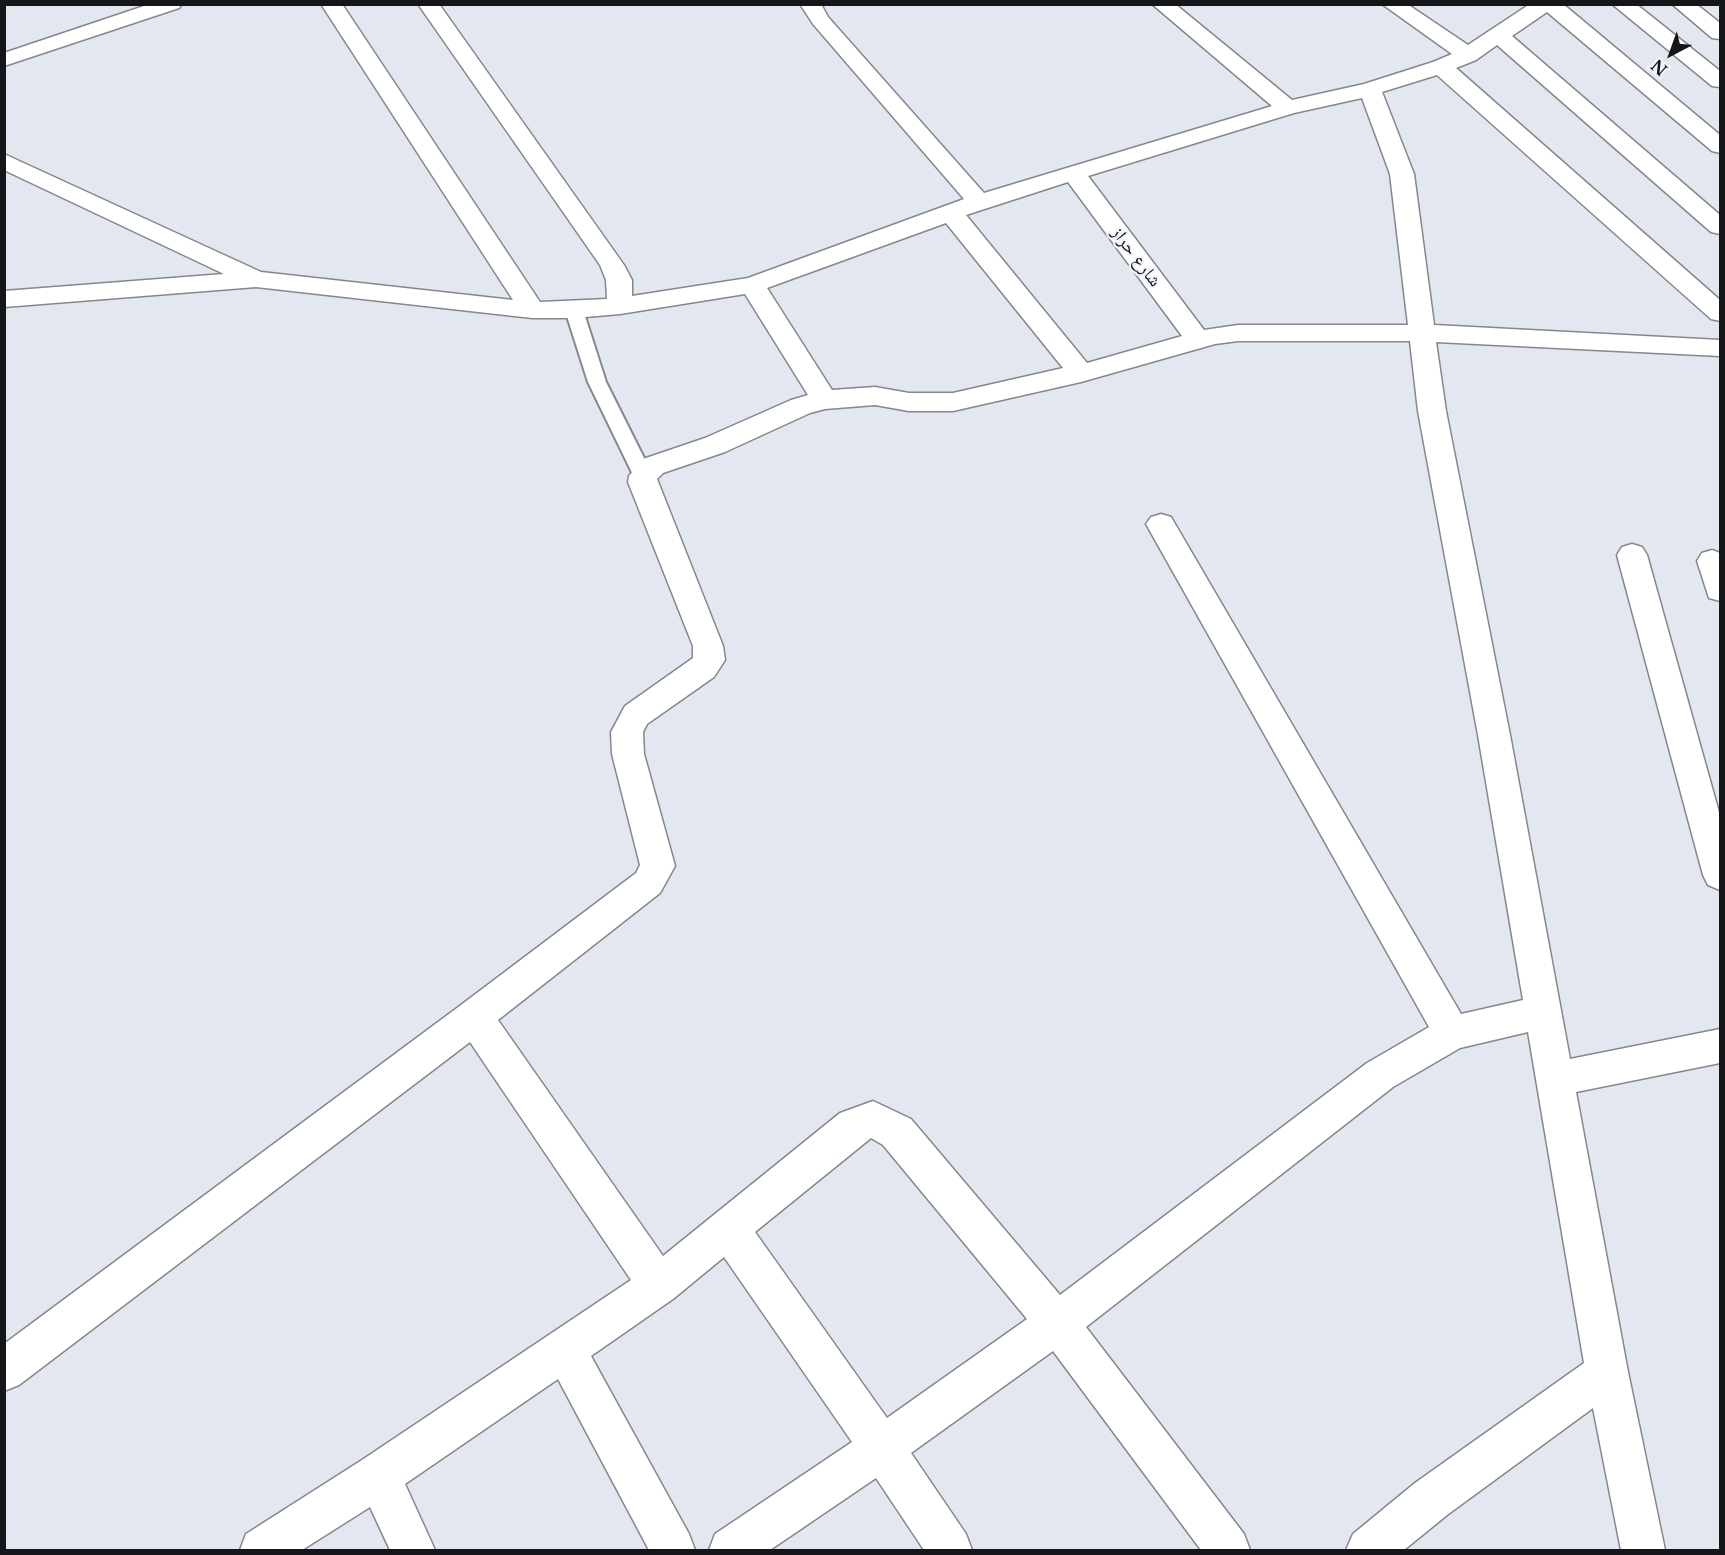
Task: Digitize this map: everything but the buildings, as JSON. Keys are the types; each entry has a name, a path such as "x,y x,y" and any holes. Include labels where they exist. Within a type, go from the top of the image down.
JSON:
{"street":[{"path":"4,60 172,4"},
{"path":"331,4 532,310"},
{"path":"428,4 612,265 620,280 620,306"},
{"path":"810,4 820,20 979,202"},
{"path":"1162,4 1288,108"},
{"path":"1392,4 1467,56"},
{"path":"4,299 256,279 532,310 574,310 620,306 752,285 979,202 1288,108 1370,89 1441,67 1467,56 1548,4 1720,146"},
{"path":"1622,4 1720,81"},
{"path":"1682,4 1720,33"},
{"path":"1498,35 1720,227"},
{"path":"1441,67 1720,313"},
{"path":"1370,89 1402,174 1432,411 1494,735 1606,1372 1643,1551"},
{"path":"4,161 256,279"},
{"name":"شارع حراز","path":"1073,173 1198,340"},
{"path":"951,213 1081,373"},
{"path":"752,285 825,400"},
{"path":"4,1370 474,1017 648,883 658,866 628,754 627,732 636,715 704,669 709,660 708,646 644,487 643,476 653,466 715,445 801,406 825,400 875,396 909,402 953,402 1081,373 1198,340 1238,333 1422,333 1720,348"},
{"path":"1161,524 1452,1033"},
{"path":"1632,555 1720,875"},
{"path":"1712,561 1720,590"},
{"path":"731,1551 882,1448 1057,1323 1380,1075 1452,1033 1543,1012"},
{"path":"474,1017 659,1285"},
{"path":"1555,1079 1720,1046"},
{"path":"262,1551 378,1476 659,1285 854,1125 873,1119 897,1132 1057,1323 1228,1551"},
{"path":"728,1228 882,1448 950,1551"},
{"path":"564,1348 673,1551"},
{"path":"1369,1551 1431,1499 1606,1372"},
{"path":"378,1476 412,1551"}],"lane":[{"path":"574,310 597,382 643,476"}]}
